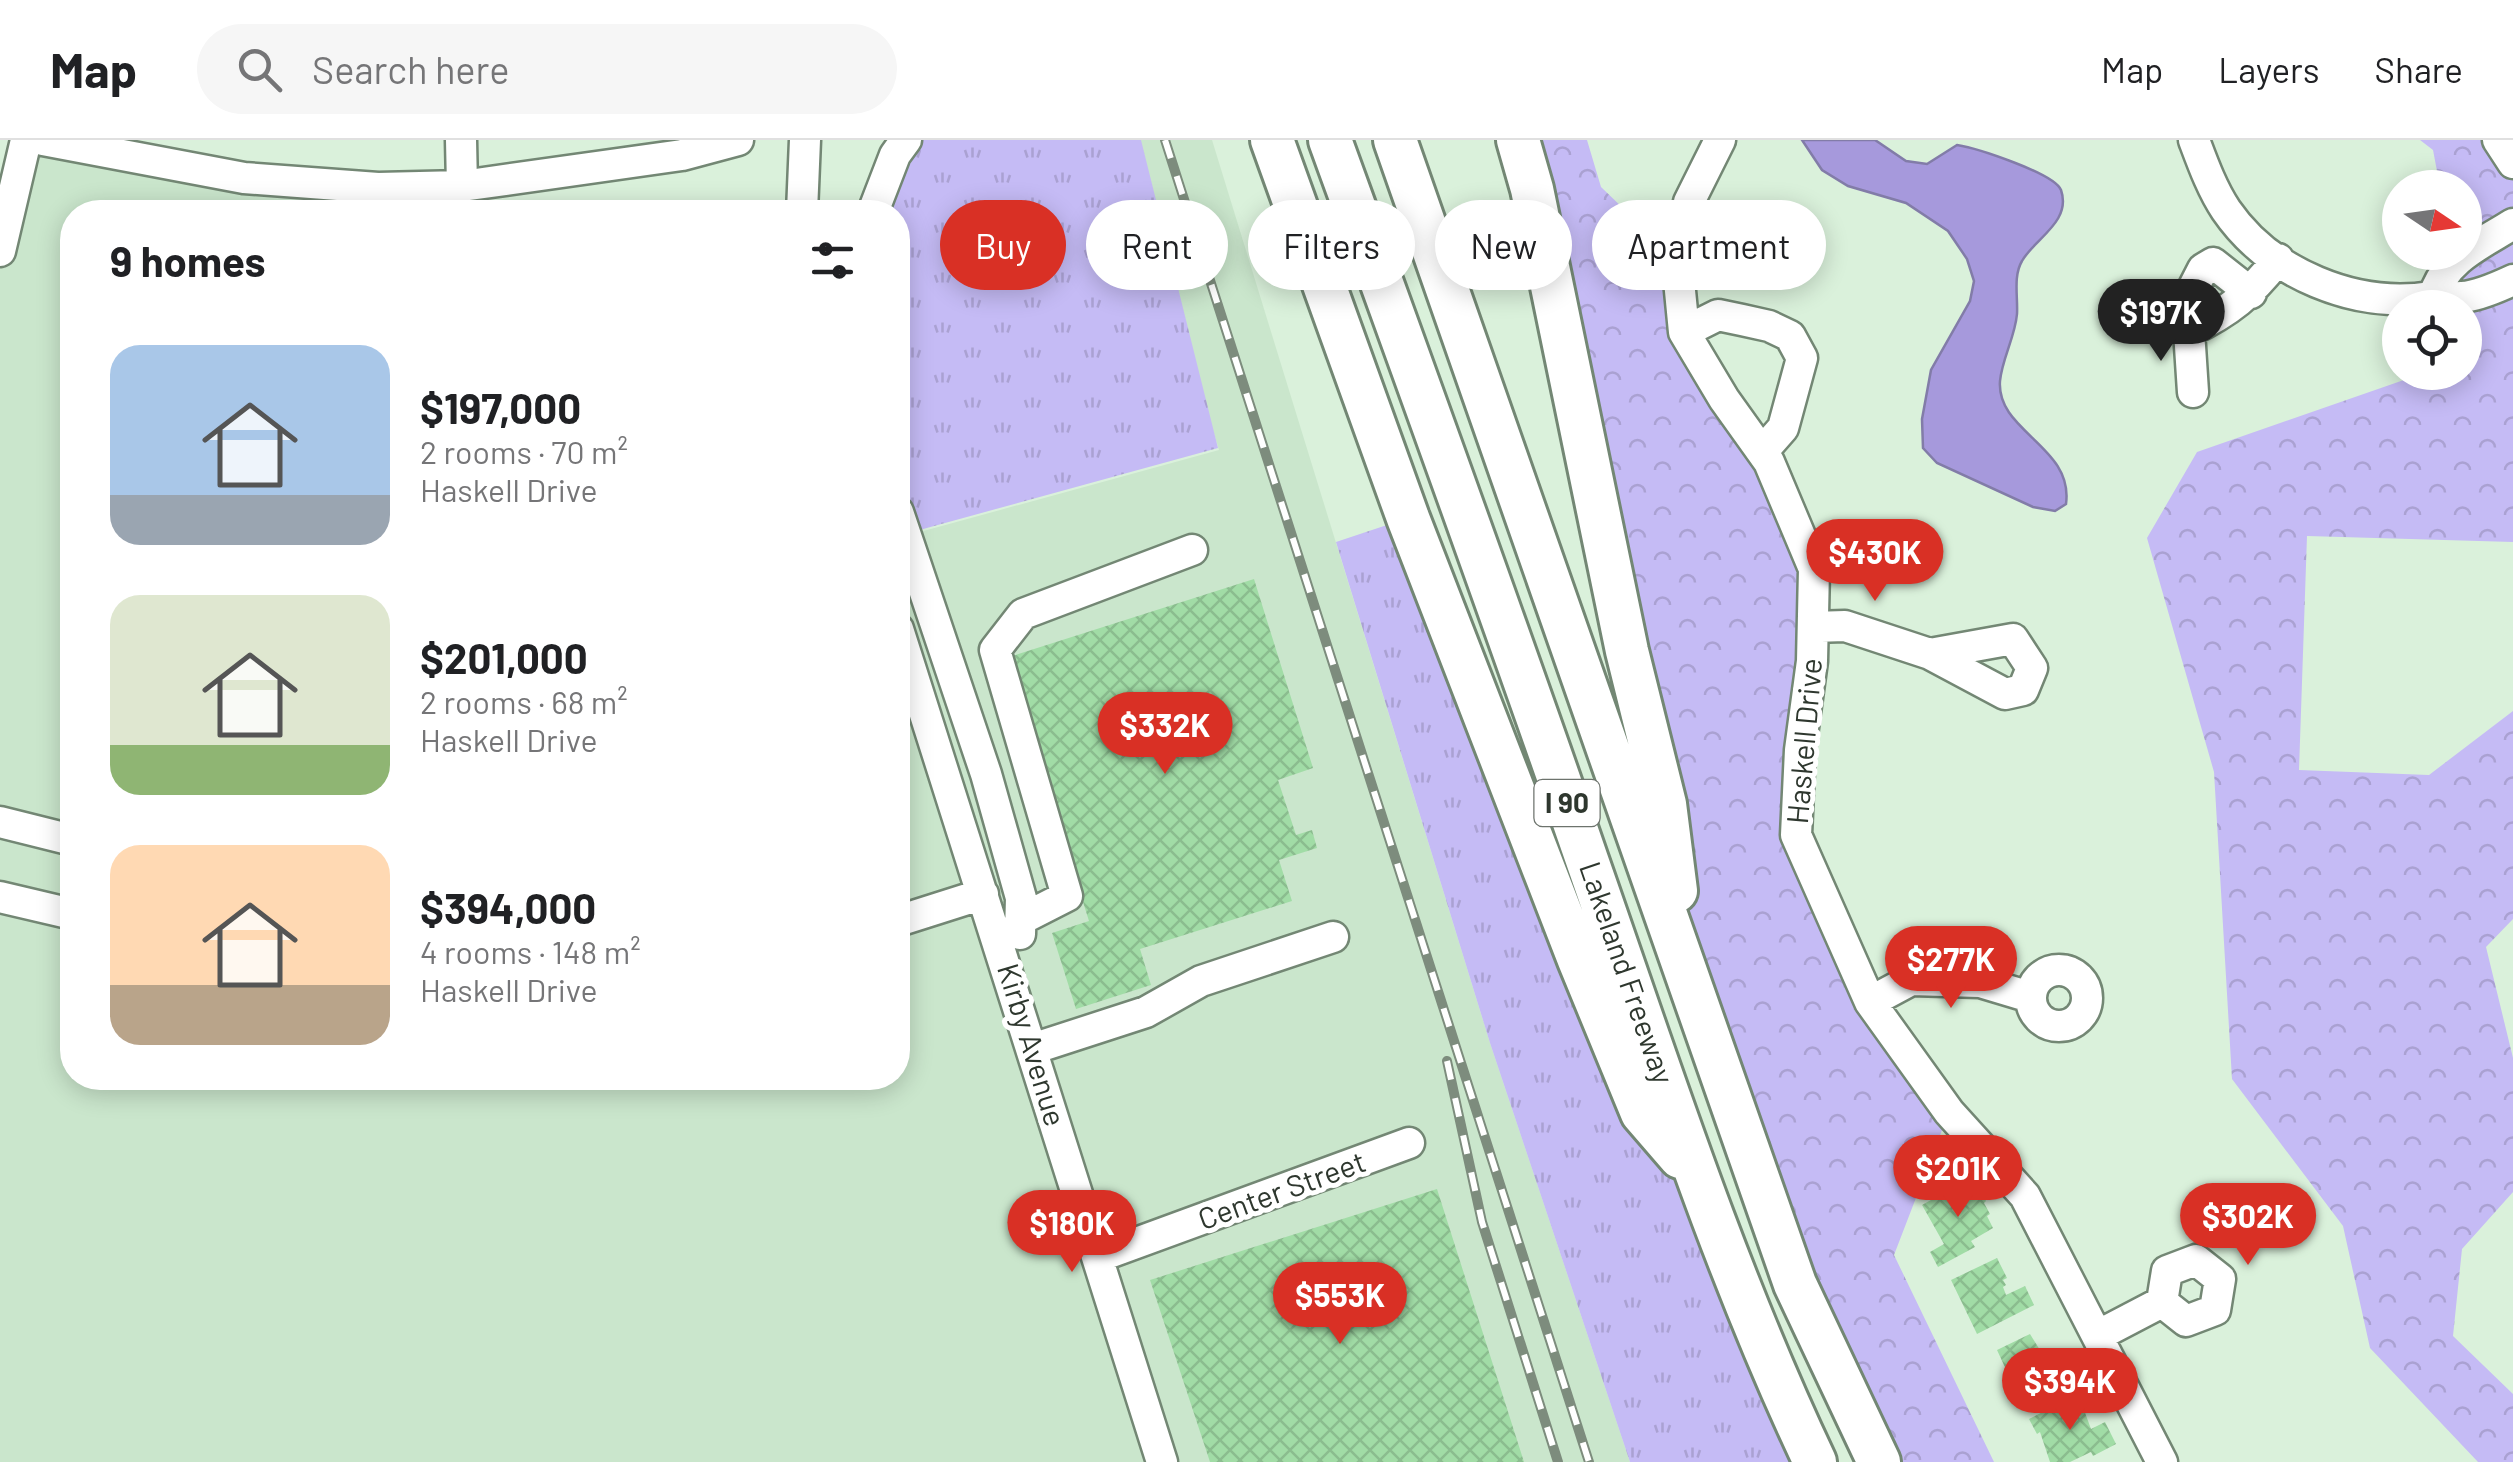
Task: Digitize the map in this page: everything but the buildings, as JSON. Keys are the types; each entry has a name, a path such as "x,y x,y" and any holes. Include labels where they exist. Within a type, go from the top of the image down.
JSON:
{"highway":[{"path":"1272,140 1408,518 1579,960 1642,1113 1698,1178"},
{"name":"Lakeland Freeway","path":"1330,140 1698,1178 1775,1378 1815,1462"},
{"name":"Lakeland Freeway","path":"1395,140 1795,1284 1879,1462"},
{"path":"1518,140 1532,189 1627,651 1666,804 1686,970"}],"street":[{"path":"0,251 26,140"},
{"path":"43,140 147,150 244,178 315,185 428,186 454,199 669,147 738,140"},
{"path":"454,199 461,140"},
{"path":"802,200 805,140"},
{"path":"878,200 895,155 906,140"},
{"name":"Haskell Drive","path":"1720,140 1688,202 1677,260 1684,332 1762,452 1814,569 1812,662 1800,750 1796,835 1870,1002 1949,1112 2026,1196 2162,1462"},
{"path":"2194,140 2226,210 2252,241 2296,272 2344,292 2382,299"},
{"path":"2498,140 2513,163"},
{"path":"2436,290 2439,276 2457,260 2513,224"},
{"path":"2189,330 2214,319 2251,293 2278,259"},
{"path":"2194,392 2185,304 2202,269 2213,263 2251,293"},
{"path":"2482,292 2513,280"},
{"path":"1684,332 1718,316 1769,326 1790,336 1802,358 1782,428 1762,452"},
{"path":"910,548 986,774 1021,898 1017,997"},
{"path":"1020,920 1067,896 995,650 1023,614 1192,550"},
{"path":"1813,627 1845,626 1930,654"},
{"name":"Kirby Avenue","path":"910,667 1162,1462"},
{"path":"0,822 60,837"},
{"path":"910,917 983,894"},
{"path":"0,897 60,911"},
{"path":"1032,1049 1146,1012 1201,981 1334,936"},
{"path":"1870,1002 1911,980 1980,982 2030,997"},
{"name":"Center Street","path":"1098,1256 1409,1143"},
{"path":"2097,1336 2162,1302"}],"shaded area":[{"path":"26,140 428,187 438,200 60,200 60,1090 910,1090 910,535 1219,450 1170,290 1228,290 1228,200 1143,200 1125,140 1212,140 1248,257 1248,290 1258,290 1490,1043 1630,1462 0,1462 0,251"},
{"path":"1802,140 1875,140 1906,161 1927,164 1957,145 2030,169 2061,190 2063,201 2057,221 2019,267 2016,323 2000,381 2002,399 2010,414 2058,467 2065,484 2066,504 2055,511 2033,507 1937,463 1923,448 1922,419 1931,370 1970,301 1974,281 1967,259 1948,231 1906,203 1848,186 1822,170"}],"green space":[{"path":"906,140 1141,140 1156,200 1086,200 1086,290 1178,290 1218,448 910,533 910,200 878,200"},
{"path":"1518,140 1587,140 1601,187 1615,200 1592,200 1592,290 1680,290 1684,332 1814,569 1796,835 1949,1112 1894,1255 1994,1462 1879,1462 1686,970 1548,290 1572,290 1572,200 1530,200"},
{"path":"2420,140 2498,140 2513,163 2513,542 2307,536 2299,770 2429,775 2513,711 2513,919 2486,947 2513,1058 2513,1192 2462,1249 2453,1336 2513,1394 2513,1462 2478,1462 2370,1348 2343,1226 2232,1079 2214,772 2147,538 2197,452 2382,388 2482,390 2482,290 2461,290 2457,270 2482,270 2482,170 2437,170 2433,150"},
{"path":"1408,518 1698,1178 1815,1462 1630,1462 1490,1043 1336,542"}],"railway":[{"path":"1165,140 1589,1462"},
{"path":"1447,1061 1482,1222 1558,1462"}]}
